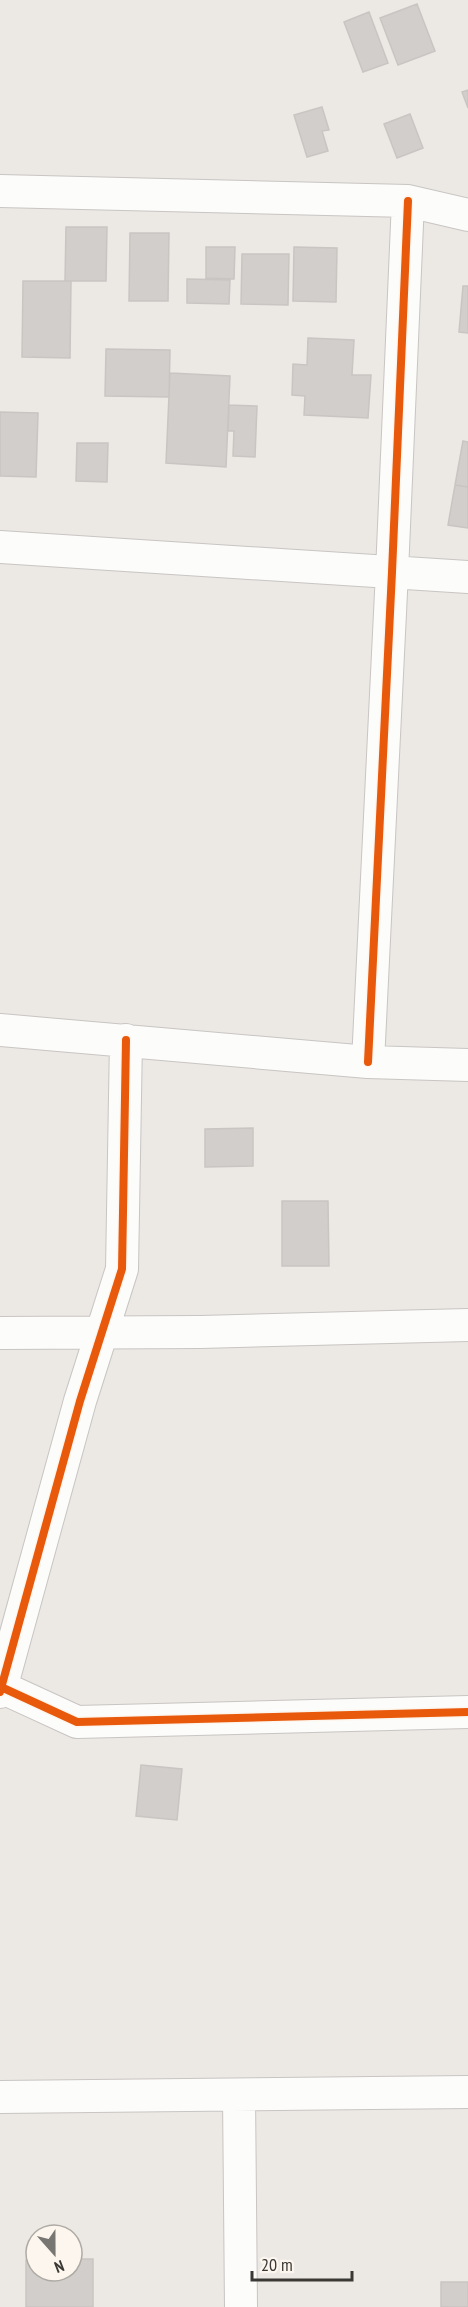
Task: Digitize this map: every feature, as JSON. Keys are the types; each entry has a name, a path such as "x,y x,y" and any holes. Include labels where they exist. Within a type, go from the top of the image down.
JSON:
{"street":[{"path":"0,190 408,201 468,215"},
{"path":"368,1062 408,201"},
{"path":"0,547 468,577"},
{"path":"0,1030 368,1062 468,1065"},
{"path":"126,1040 122,1269 80,1401 1,1690 77,1722 468,1712"},
{"path":"0,1334 468,1324"},
{"path":"0,2097 468,2092"},
{"path":"239,2095 241,2307"}],"building":[{"path":"417,4 435,51 398,65 380,18"},
{"path":"369,12 388,63 363,72 344,22"},
{"path":"468,90 468,108 462,92"},
{"path":"322,107 329,130 322,131 328,151 307,157 294,115"},
{"path":"410,114 423,148 397,158 384,124"},
{"path":"66,227 107,227 106,281 65,281"},
{"path":"130,233 169,233 168,301 129,301"},
{"path":"206,247 235,247 234,279 206,278"},
{"path":"294,247 337,248 336,302 293,301"},
{"path":"242,254 289,254 288,305 241,304"},
{"path":"187,279 230,280 229,304 187,303"},
{"path":"23,281 71,281 70,358 22,357"},
{"path":"463,286 468,286 468,333 459,332"},
{"path":"308,338 354,340 352,375 371,375 368,418 304,415 305,396 292,395 293,364 307,365"},
{"path":"106,349 170,350 169,397 105,396"},
{"path":"170,373 230,376 226,467 166,463"},
{"path":"229,405 257,406 255,457 233,456 234,431 228,431"},
{"path":"0,412 38,413 36,477 0,476"},
{"path":"463,441 468,442 468,487 455,485"},
{"path":"77,443 108,443 107,482 76,481"},
{"path":"455,485 468,487 468,528 448,525"},
{"path":"253,1128 253,1166 205,1167 205,1129"},
{"path":"282,1201 328,1201 329,1266 282,1266"},
{"path":"141,1765 182,1769 177,1820 136,1816"},
{"path":"84,2259 93,2259 93,2307 26,2307 26,2283 84,2283"},
{"path":"441,2282 468,2282 468,2307 441,2307"}],"cycle path":[{"path":"368,1062 408,201"},
{"path":"0,1692 80,1401 122,1269 126,1040"},
{"path":"1,1687 77,1722 468,1712"}]}
